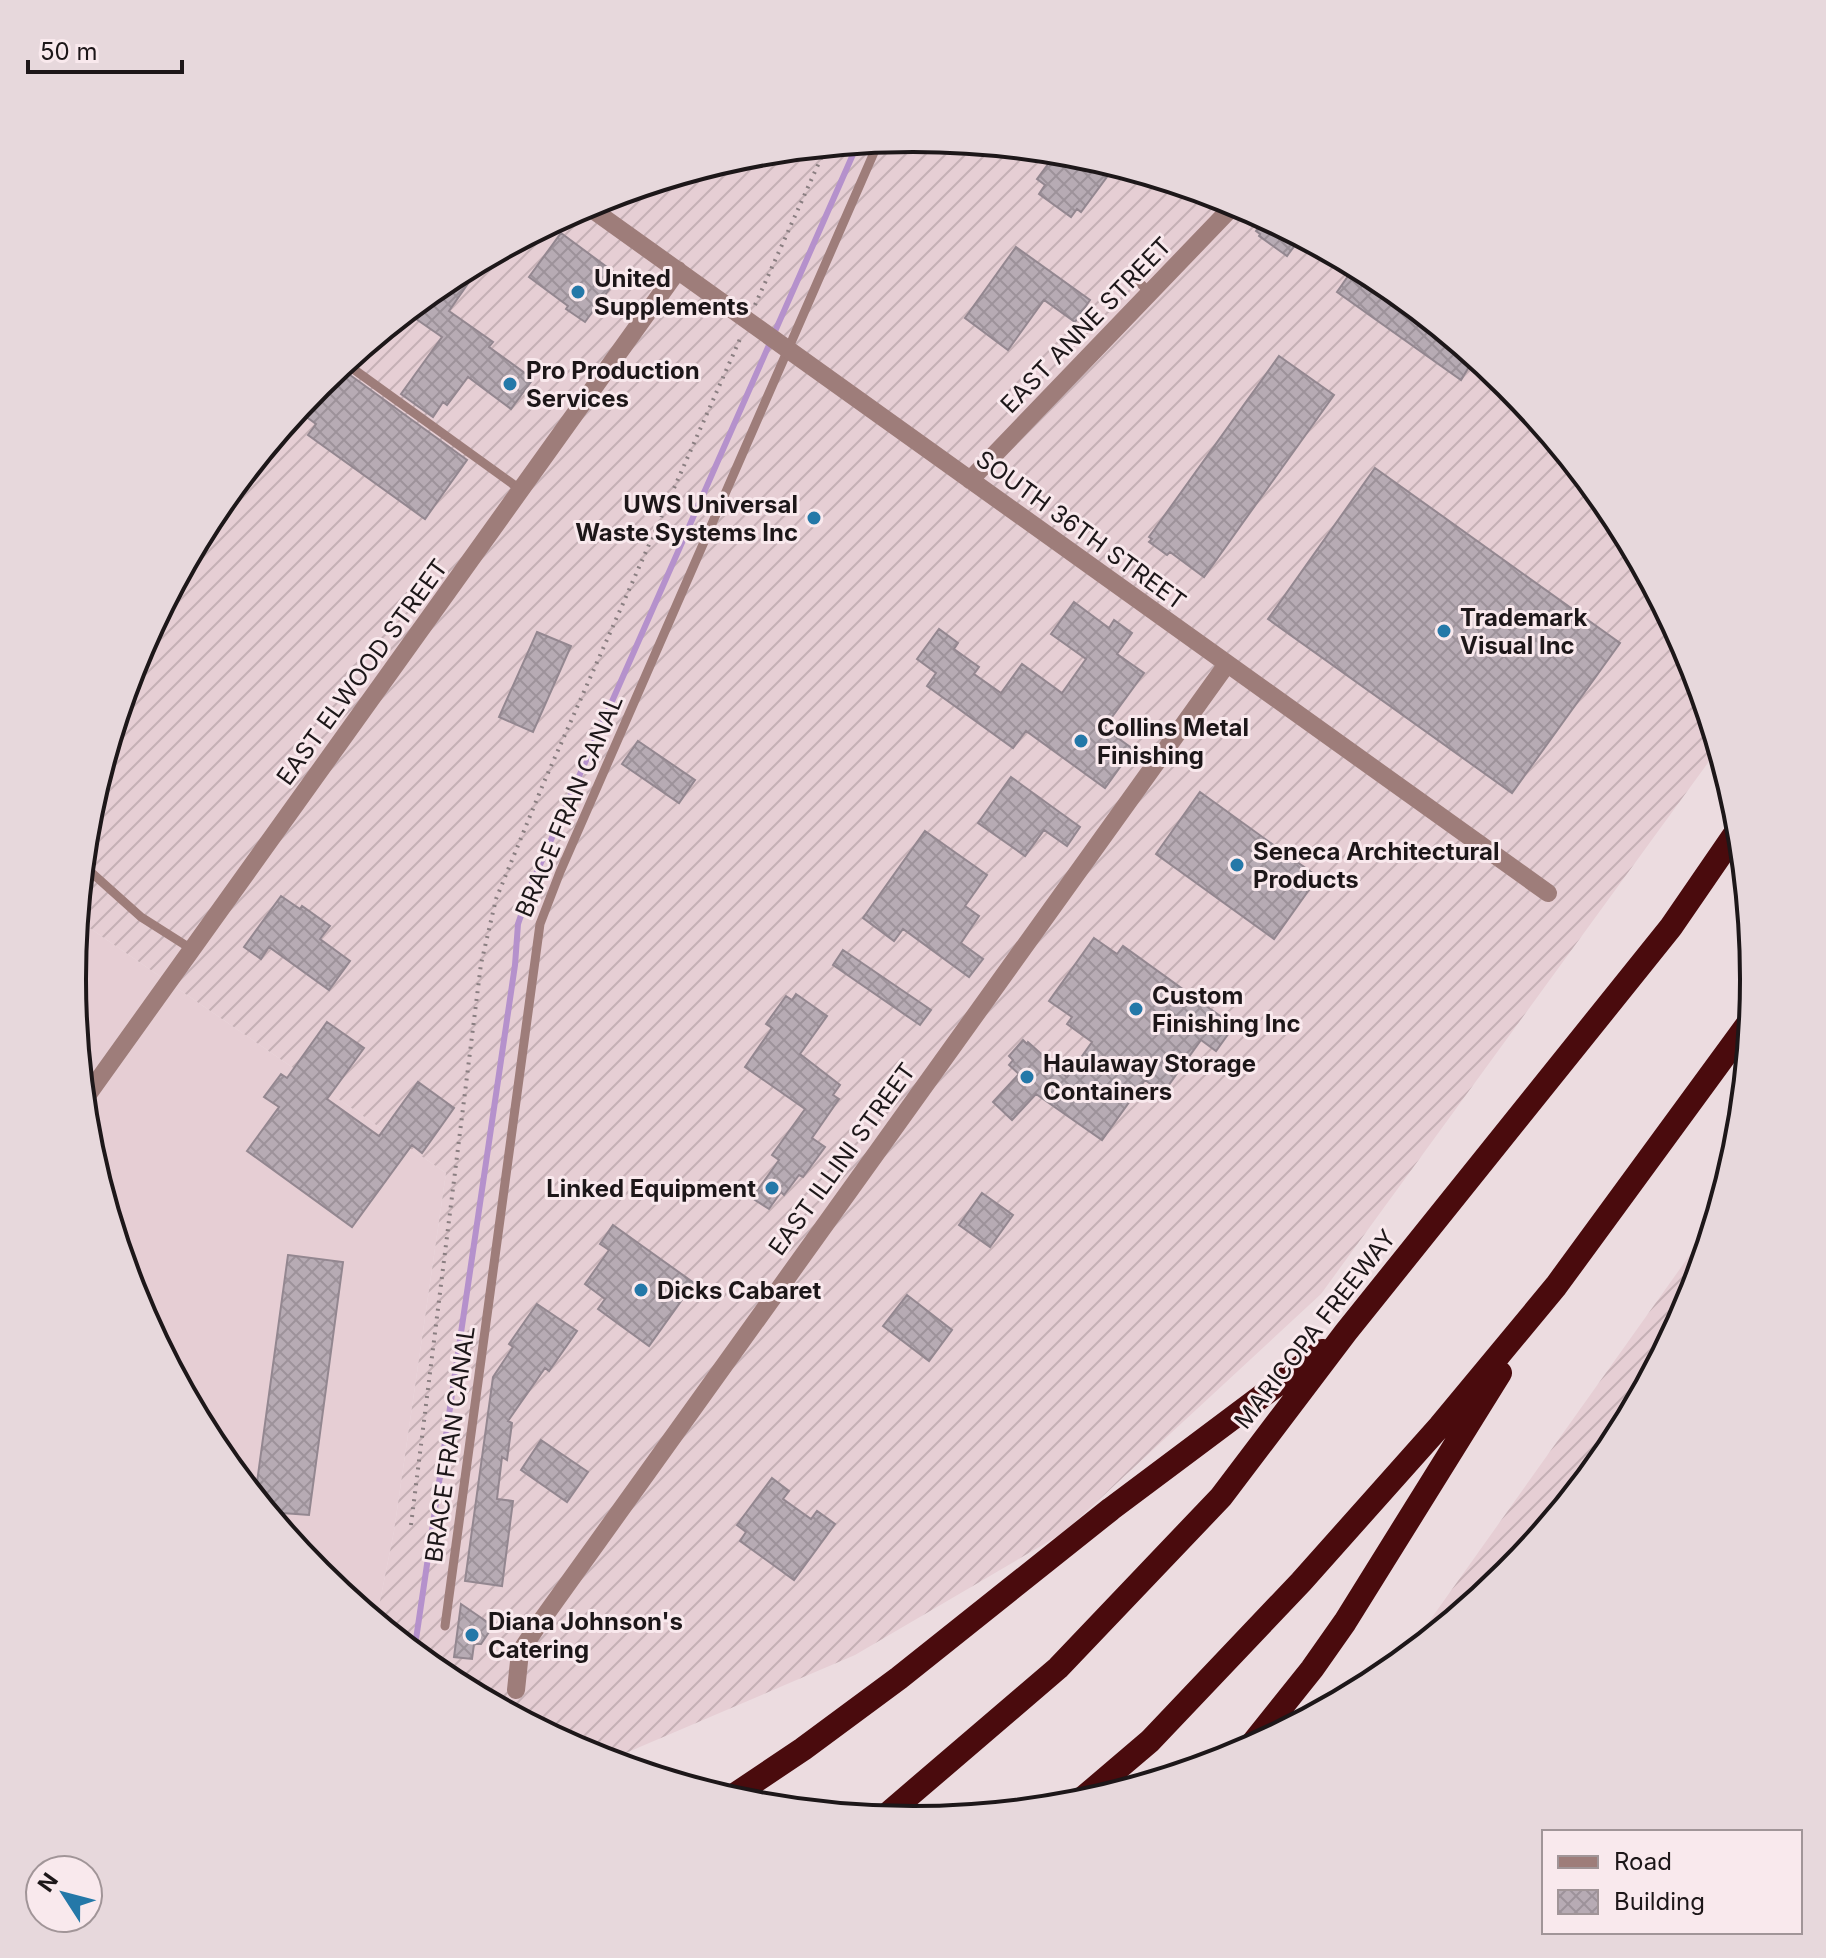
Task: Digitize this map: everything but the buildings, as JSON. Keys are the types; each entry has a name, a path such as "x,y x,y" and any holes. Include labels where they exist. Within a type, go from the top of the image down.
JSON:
{"highway":[{"name":"MARICOPA FREEWAY","path":"898,1805 1058,1668 1221,1497 1346,1332 1671,927 1728,844"},
{"path":"1099,1784 1150,1741 1301,1582 1440,1426 1542,1304 1738,1038"},
{"path":"1266,1727 1345,1622 1542,1304"},
{"path":"744,1788 899,1678 1111,1509 1346,1332"}],"street":[{"name":"SOUTH 36TH STREET","path":"599,214 1548,893"},
{"name":"EAST ANNE STREET","path":"970,480 1226,214"},
{"name":"EAST ELWOOD STREET","path":"93,1087 678,270"},
{"name":"EAST ILLINI STREET","path":"516,1690 520,1652 536,1628 1227,664"}],"lane":[{"name":"BRACE FRAN CANAL","path":"445,1626 540,924 786,349 873,153"},
{"path":"1136,279 1150,293"},
{"path":"354,370 521,490"},
{"path":"93,874 141,917 193,950"}],"shaded area":[{"path":"913,152 1021,159 1074,168 1127,180 1229,215 1279,237 1372,291 1458,357 1498,394 1535,434 1601,520 1655,613 1677,663 1710,760 1321,1294 1063,1533 855,1655 625,1753 547,1721 499,1695 454,1667 378,1609 394,1531 446,1173 88,927 93,871 114,765 149,663 197,565 257,476 328,394 410,323 500,263 547,237 597,215 699,180 752,168 805,159"},
{"path":"88,927 446,1173 394,1531 378,1609 328,1564 257,1482 225,1438 171,1345 130,1245 102,1140 88,1033"},
{"path":"1695,1248 1655,1345 1601,1438 1535,1524 1498,1564 1424,1628"}],"waterway":[{"path":"416,1639 515,965 518,924 532,883 853,155"}],"place":[{"name":"United Supplements","path":"578,292"},
{"name":"Pro Production Services","path":"510,384"},
{"name":"UWS Universal Waste Systems Inc","path":"814,518"},
{"name":"Trademark Visual Inc","path":"1444,631"},
{"name":"Collins Metal Finishing","path":"1081,741"},
{"name":"Seneca Architectural Products","path":"1237,865"},
{"name":"Custom Finishing Inc","path":"1136,1009"},
{"name":"Haulaway Storage Containers","path":"1027,1077"},
{"name":"Linked Equipment","path":"772,1188"},
{"name":"Dicks Cabaret","path":"641,1290"},
{"name":"Diana Johnson's Catering","path":"472,1635"}]}
